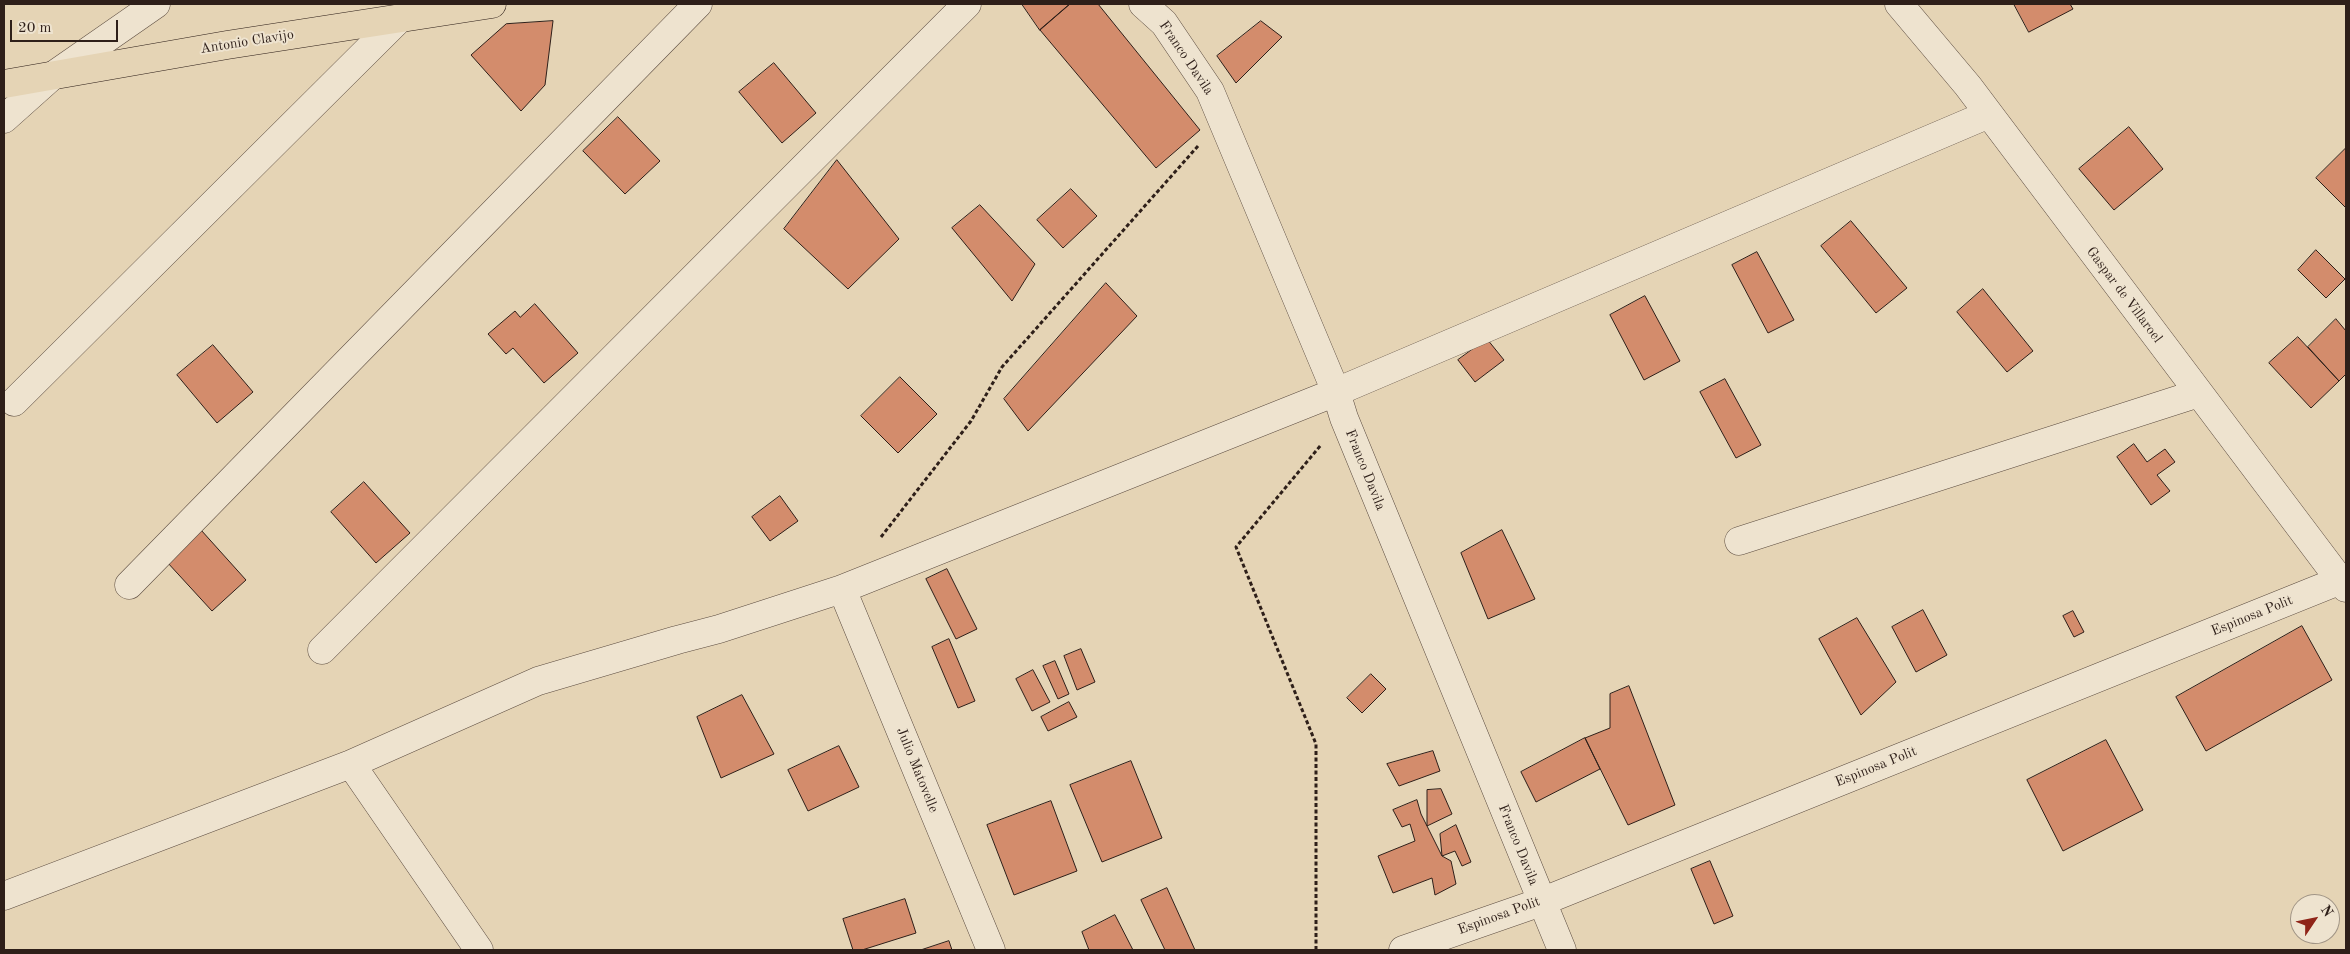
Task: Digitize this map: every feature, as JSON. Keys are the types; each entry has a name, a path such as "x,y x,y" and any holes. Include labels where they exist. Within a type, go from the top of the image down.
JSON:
{"main road":[{"name":"Antonio Clavijo","path":"4,84 227,45 492,4"}],"street":[{"path":"4,119 51,77 156,4"},
{"path":"129,584 698,4"},
{"path":"322,650 967,4"},
{"name":"Franco Davila","path":"1143,4 1164,22 1210,91 1336,392 1344,418 1562,950"},
{"name":"Gaspar de Villaroel","path":"1899,4 1989,114 2344,582"},
{"path":"14,402 399,19"},
{"path":"4,896 351,764 538,681 676,640 719,630 842,589 1336,392 1989,114"},
{"path":"1739,541 2199,393"},
{"name":"Espinosa Polit","path":"1403,950 1541,902 2344,582"},
{"name":"Julio Matovelle","path":"842,589 991,950"},
{"path":"351,764 479,950"}],"path":[{"path":"878,540 971,421 1002,367 1221,119"},
{"path":"1316,950 1316,744 1236,547 1344,418"}],"building":[{"path":"1022,4 1070,4 1040,30"},
{"path":"1070,4 1098,4 1200,130 1156,168 1040,30"},
{"path":"2014,4 2070,4 2073,9 2029,32"},
{"path":"553,21 545,85 521,111 471,55 506,24"},
{"path":"1261,21 1282,37 1236,83 1217,56"},
{"path":"774,63 816,113 782,143 739,92"},
{"path":"618,117 660,161 625,194 583,151"},
{"path":"2129,127 2163,169 2114,210 2079,169"},
{"path":"2346,148 2346,208 2316,178"},
{"path":"837,160 899,239 848,289 784,229"},
{"path":"1071,189 1097,216 1063,248 1037,220"},
{"path":"980,205 1035,264 1012,301 952,228"},
{"path":"1851,221 1907,288 1876,313 1821,246"},
{"path":"2316,250 2345,279 2326,298 2298,270"},
{"path":"1757,252 1794,320 1768,333 1732,265"},
{"path":"1106,283 1137,316 1028,431 1004,399"},
{"path":"1983,289 2033,351 2007,372 1957,312"},
{"path":"1645,296 1680,361 1644,380 1610,315"},
{"path":"535,304 578,353 544,383 513,348 506,354 488,334 515,311 520,317"},
{"path":"2336,319 2346,331 2346,374 2339,381 2308,347"},
{"path":"2298,337 2339,381 2311,408 2269,363"},
{"path":"1487,339 1504,360 1475,382 1458,360"},
{"path":"213,345 253,392 217,423 177,375"},
{"path":"900,377 937,414 898,453 861,416"},
{"path":"1725,379 1761,445 1736,458 1700,392"},
{"path":"2134,444 2147,462 2165,449 2175,462 2157,475 2170,491 2151,505 2117,457"},
{"path":"364,482 410,533 376,563 331,512"},
{"path":"780,496 798,521 770,541 752,517"},
{"path":"201,530 246,580 212,611 167,562"},
{"path":"1502,530 1535,599 1488,619 1461,553"},
{"path":"947,569 977,629 956,639 926,579"},
{"path":"1923,610 1947,655 1916,672 1892,627"},
{"path":"2073,611 2084,632 2074,637 2063,616"},
{"path":"1857,618 1896,682 1861,715 1819,639"},
{"path":"2302,626 2332,680 2206,751 2176,697"},
{"path":"949,639 975,701 958,708 932,647"},
{"path":"1081,649 1095,682 1077,690 1064,656"},
{"path":"1055,661 1069,694 1058,699 1043,666"},
{"path":"1033,670 1050,702 1032,711 1016,679"},
{"path":"1371,674 1386,689 1362,713 1347,698"},
{"path":"1629,686 1675,805 1628,825 1585,738 1610,728 1610,694"},
{"path":"742,695 774,754 721,778 697,717"},
{"path":"1069,702 1077,717 1048,731 1041,717"},
{"path":"1585,738 1600,769 1536,802 1521,772"},
{"path":"2106,740 2143,810 2063,851 2027,780"},
{"path":"839,746 859,787 808,811 788,770"},
{"path":"1433,751 1440,771 1399,786 1387,764"},
{"path":"1131,761 1162,838 1102,862 1070,785"},
{"path":"1441,789 1452,814 1427,826 1427,790"},
{"path":"1417,800 1421,814 1442,856 1451,861 1456,884 1435,895 1432,878 1393,893 1378,856 1415,841 1410,824 1402,827 1393,810"},
{"path":"1051,801 1077,871 1014,895 987,825"},
{"path":"1456,825 1471,862 1462,866 1455,851 1442,856 1440,834"},
{"path":"1710,861 1733,916 1714,924 1691,869"},
{"path":"1167,888 1195,950 1165,950 1141,900"},
{"path":"905,899 916,933 862,950 853,950 843,919"},
{"path":"1115,915 1133,950 1089,950 1082,932"},
{"path":"949,941 952,950 921,950"}]}
